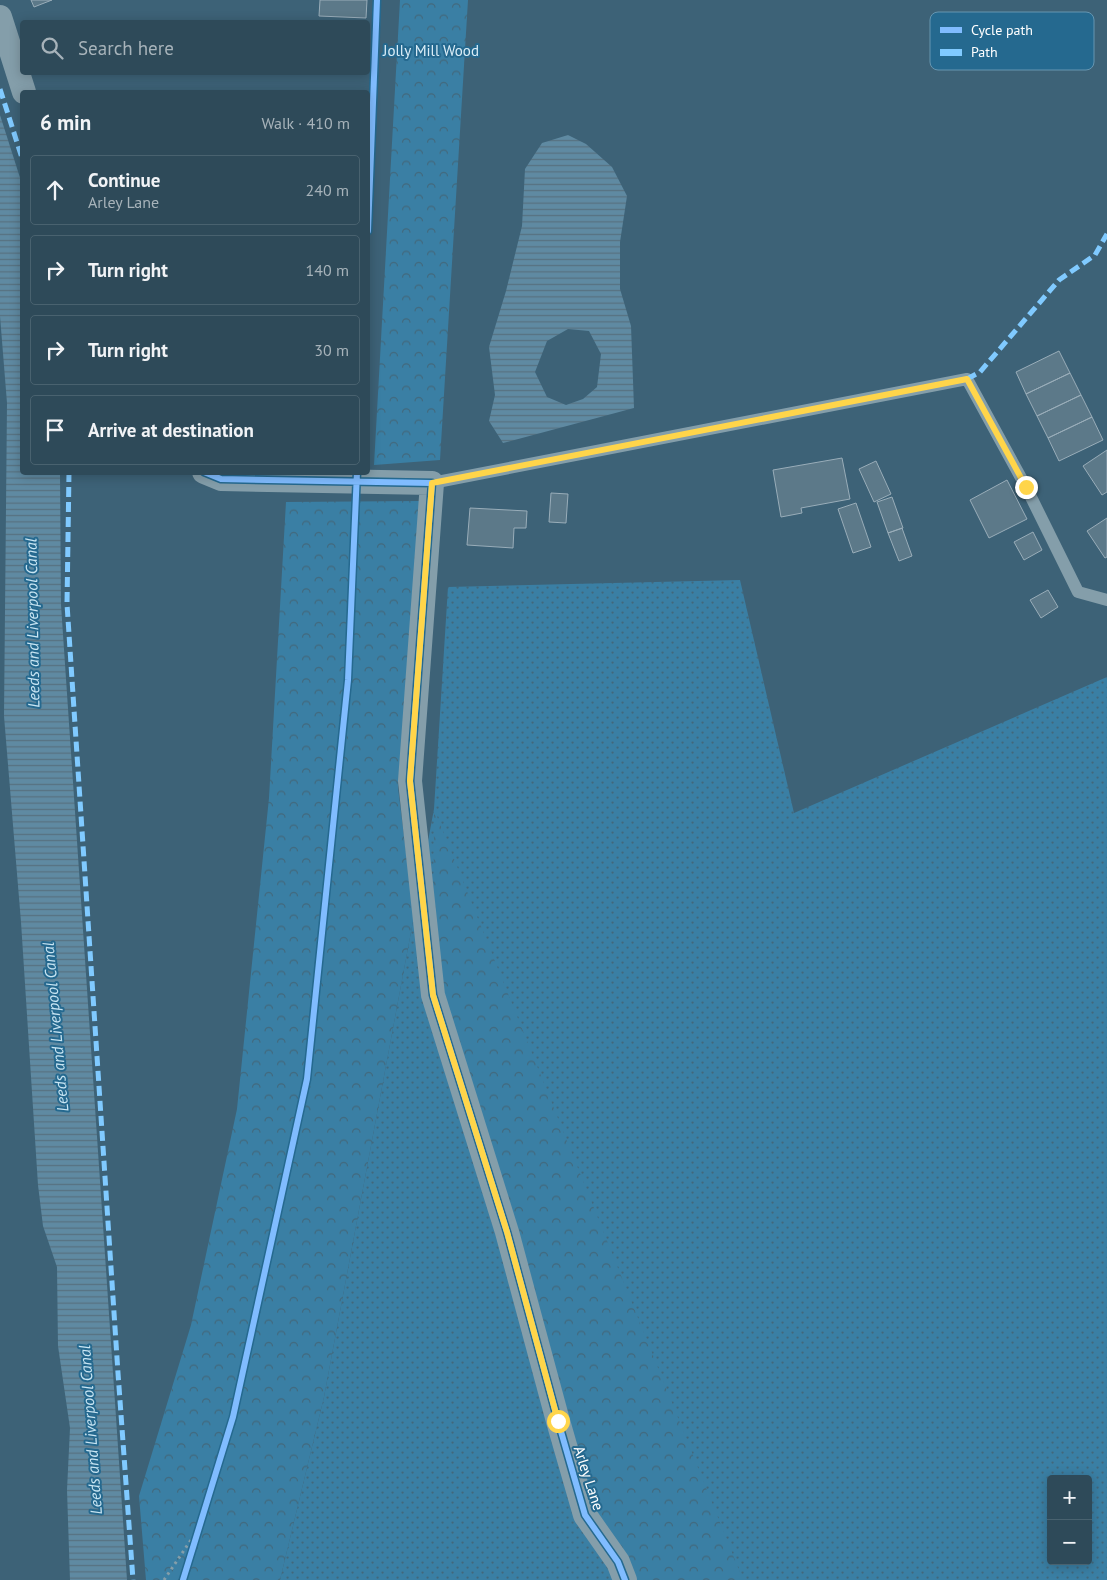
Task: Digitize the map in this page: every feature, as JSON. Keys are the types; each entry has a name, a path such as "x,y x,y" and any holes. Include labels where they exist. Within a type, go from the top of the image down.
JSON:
{"street":[{"path":"0,17 23,90"},
{"path":"211,475 221,479 432,483"},
{"name":"Arley Lane","path":"432,483 410,781 433,995 507,1232 585,1515 618,1562 625,1580"}],"lane":[{"path":"432,483 967,379 1026,487 1078,592 1107,600"}],"path":[{"path":"191,1554 202,1519"},
{"path":"164,1580 199,1528"}],"green space":[{"name":"Jolly Mill Wood","path":"400,0 468,0 440,460 374,465"},
{"path":"421,501 398,788 414,916 324,1397 280,1580 146,1580 139,1496 191,1325 237,1109 269,798 286,502"},
{"path":"740,580 794,813 1107,677 1107,1580 280,1580 324,1397 434,809 448,587"},
{"path":"434,809 743,1580 625,1580 585,1515 433,995"}],"water":[{"name":"Leeds and Liverpool Canal","path":"0,115 20,178 20,475 60,475 61,605 127,1580 70,1580 67,1490 70,1428 58,1346 57,1267 43,1226 38,1185 21,922 4,716 7,403 0,316"},
{"path":"568,135 586,144 612,167 627,196 620,242 620,289 631,326 634,408 503,443 489,421 495,395 489,347 506,291 522,226 525,169 542,143","holes":["568,329 589,331 601,354 597,387 583,399 566,405 547,397 535,372 547,341"]}],"building":[{"path":"31,0 52,0 34,7"},
{"path":"320,0 367,0 366,18 319,16"},
{"path":"1059,351 1070,373 1026,394 1016,372"},
{"path":"1070,373 1081,395 1037,416 1026,394"},
{"path":"1081,395 1092,417 1048,438 1037,416"},
{"path":"1092,417 1103,440 1059,461 1048,438"},
{"path":"1107,450 1107,492 1102,495 1083,466"},
{"path":"842,458 850,499 801,508 802,513 781,517 773,470"},
{"path":"876,461 891,494 874,502 859,469"},
{"path":"1007,480 1027,519 989,538 970,500"},
{"path":"551,493 568,494 566,523 549,522"},
{"path":"892,497 903,528 888,533 877,502"},
{"path":"856,503 871,547 853,553 838,509"},
{"path":"470,508 527,511 526,528 514,528 513,548 467,545"},
{"path":"1107,518 1107,557 1105,558 1087,531"},
{"path":"902,528 912,556 899,561 888,533"},
{"path":"1033,532 1042,550 1024,560 1014,542"},
{"path":"1048,590 1058,607 1041,618 1030,600"}],"marked path":[{"path":"0,89 20,152"},
{"path":"967,379 980,372 1059,280 1095,255 1107,234"},
{"path":"69,475 67,604 133,1580"}],"cycle path":[{"path":"370,180 377,0"},
{"path":"211,475 221,479 432,483 410,781 433,995 507,1232 585,1515 618,1562 625,1580"},
{"path":"183,1580 233,1417 307,1079 348,680 357,475"}],"route":[{"path":"558,1421 507,1232 433,995 410,781 432,483 967,379 1026,487"}]}
